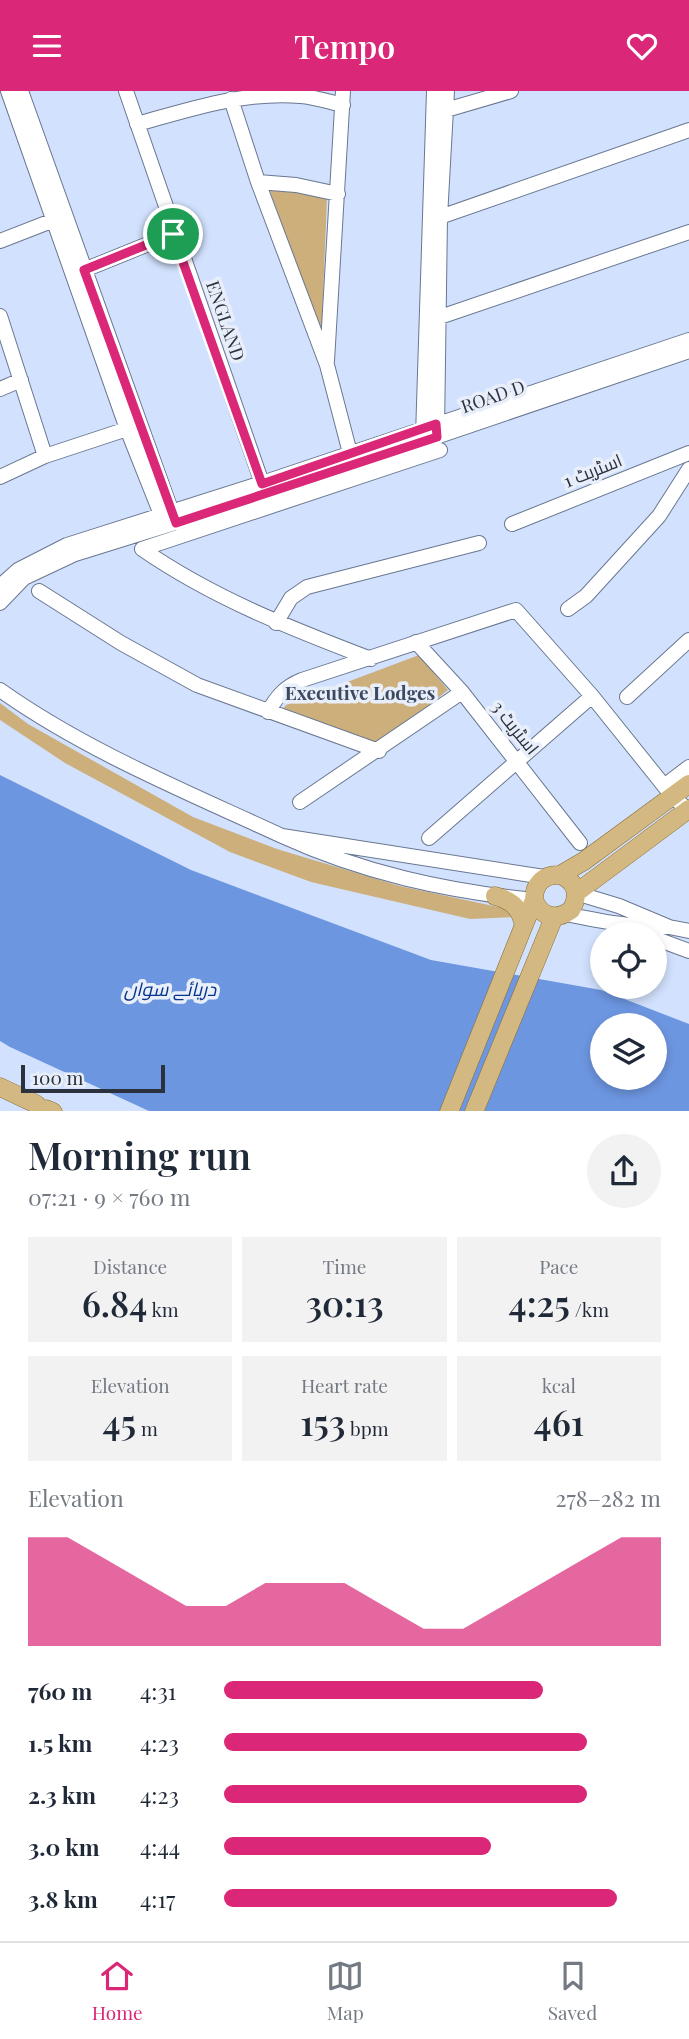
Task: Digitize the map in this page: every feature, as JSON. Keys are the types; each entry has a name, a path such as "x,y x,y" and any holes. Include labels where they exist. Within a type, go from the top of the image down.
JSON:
{"main road":[{"path":"449,1111 534,899 536,887 552,876 584,862 668,791 689,784"},
{"path":"576,893 689,809"},
{"path":"474,1111 543,939 560,915 574,905 576,893 569,879 552,876"},
{"path":"495,896 517,907 522,926"},
{"path":"534,899 541,911 560,915"},
{"path":"0,1087 38,1110"},
{"path":"0,1100 38,1110"}],"street":[{"path":"8,91 127,429 169,520"},
{"path":"21,91 169,520"},
{"name":"ENGLAND","path":"126,91 173,234 262,484"},
{"path":"432,436 434,91"},
{"path":"432,436 440,317 440,217 447,91"},
{"path":"446,110 511,91"},
{"path":"137,124 231,99 264,96 343,98 327,365"},
{"path":"231,99 258,182 327,365 350,453"},
{"path":"440,217 689,130"},
{"path":"258,182 296,185 338,194"},
{"path":"0,241 54,220"},
{"path":"440,317 689,232"},
{"path":"84,270 173,234"},
{"path":"0,316 45,456"},
{"name":"ROAD D","path":"0,603 24,578 75,554 350,453 432,436 689,340"},
{"name":"ROAD D","path":"0,586 18,570 67,545 169,520 689,351"},
{"path":"0,389 21,380"},
{"path":"0,477 45,456 127,429"},
{"path":"371,659 276,623 185,578 142,549 432,436"},
{"name":"اسٹریٹ 1","path":"512,524 689,453"},
{"path":"568,609 586,596 659,516 689,469"},
{"path":"276,623 291,598 307,587 479,543"},
{"path":"39,591 121,643 197,685 379,751"},
{"path":"268,712 278,695 288,686 516,610 592,696 668,791 689,809"},
{"path":"627,697 689,640"},
{"name":"اسٹریٹ 3","path":"416,642 462,692 580,843"},
{"path":"0,690 54,725 165,782 323,855 399,879 495,896 534,899"},
{"path":"300,802 379,751 462,692"},
{"path":"429,838 592,696"},
{"path":"668,791 689,767"},
{"path":"282,836 552,876"},
{"path":"576,893 619,906 669,927 689,931"},
{"path":"560,915 604,922"},
{"path":"667,943 689,951"}],"shaded area":[{"path":"269,188 302,191 327,199 321,344"},
{"path":"419,655 448,690 377,746 280,713 286,705"},
{"path":"0,703 28,724 193,817 277,849 400,886 503,908 513,917 470,919 311,882 230,852 65,763 0,720"}],"water":[{"name":"دریائے سواں","path":"0,775 191,870 431,960 590,988 590,999 624,999 661,1013 590,1013 590,1090 667,1090 667,1016 689,1024 689,1111 149,1111 0,1041"}],"district":[{"name":"Executive Lodges","path":"360,693"}],"route":[{"path":"173,234 262,484 436,424 437,437 176,523 84,270 173,234"}]}
